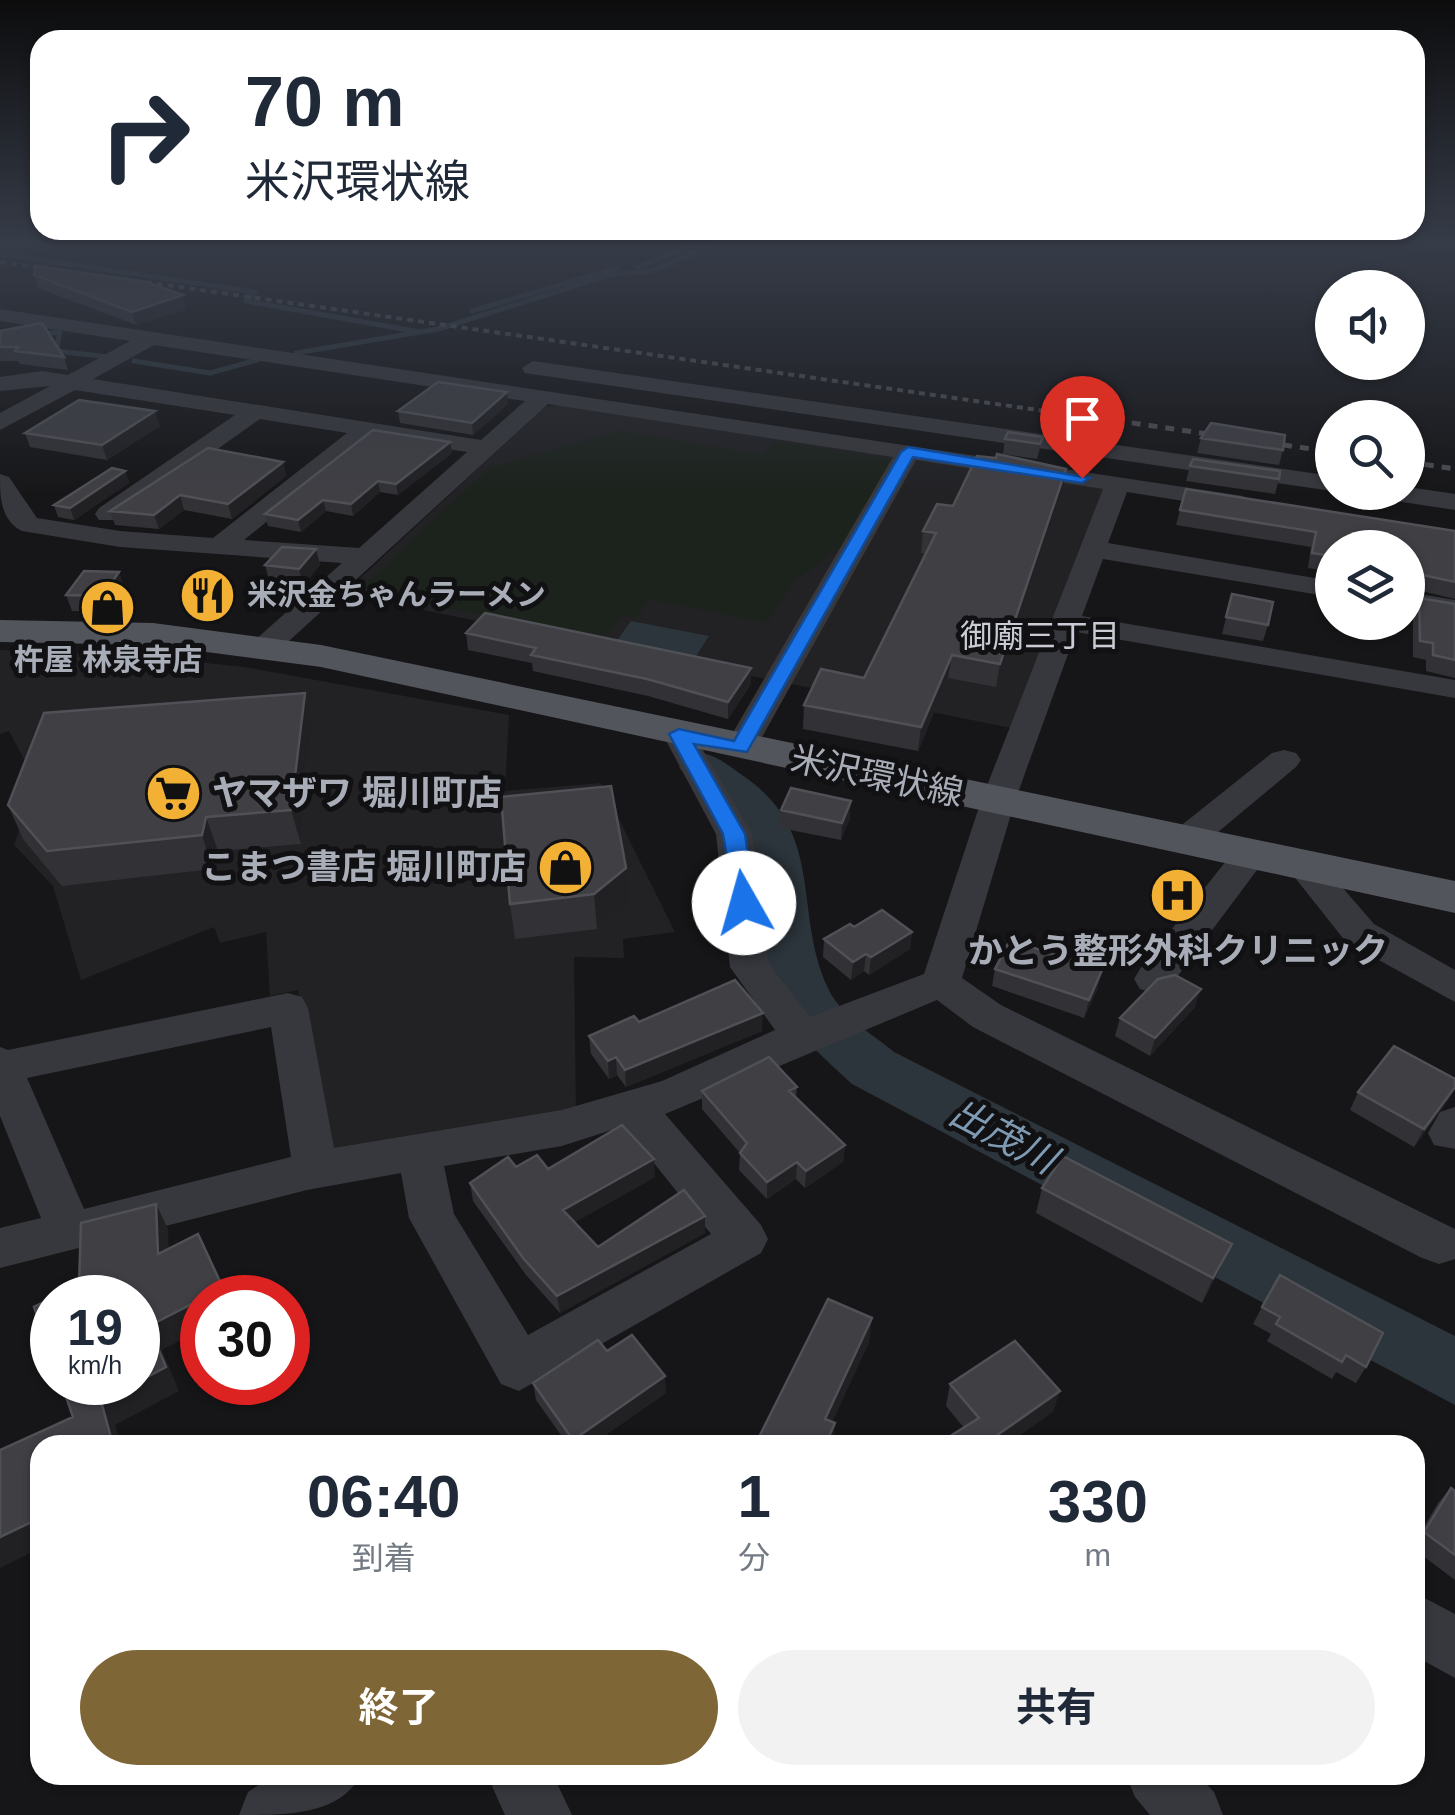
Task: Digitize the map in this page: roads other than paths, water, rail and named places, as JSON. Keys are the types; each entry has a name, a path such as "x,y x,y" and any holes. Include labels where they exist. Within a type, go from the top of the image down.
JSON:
{"main road":[{"name":"米沢環状線","path":"0,632 115,632 266,646 1455,898"}],"street":[{"path":"63,326 1268,506"},
{"path":"0,423 149,339"},
{"path":"442,381 474,359"},
{"path":"513,365 1315,482"},
{"path":"0,384 42,378 486,448"},
{"path":"266,646 544,396"},
{"path":"81,532 255,412"},
{"path":"222,544 366,430"},
{"path":"740,748 908,452"},
{"path":"0,482 22,521 133,540 365,557"},
{"path":"941,983 998,801 1117,484"},
{"path":"1425,497 1455,502"},
{"path":"1093,549 1315,586"},
{"path":"1425,604 1455,609"},
{"path":"1066,622 1455,689"},
{"path":"679,734 734,834 750,967 802,1036"},
{"path":"1186,840 1284,760"},
{"path":"1154,979 1252,854"},
{"path":"1303,865 1360,933 1455,988"},
{"path":"0,1248 316,1169 562,1128 674,1094 802,1036 941,983"},
{"path":"941,983 987,1016 1439,1244"},
{"path":"70,1232 1,1065 288,1008 316,1169"},
{"path":"419,1152 432,1218 519,1367 744,1239 633,1107"},
{"path":"1425,1628 1455,1648"},
{"path":"271,1815 315,1785"},
{"path":"524,1785 540,1815"},
{"path":"1166,1785 1191,1815"}],"waterway":[{"path":"385,326 420,332"},
{"path":"296,353 449,326"},
{"path":"37,334 60,332 56,351 109,357"},
{"path":"134,361 210,373 257,360"},
{"name":"出茂川","path":"702,767 754,809 771,839 792,962 807,1004 829,1030 873,1068 1455,1372"}],"railway":[{"path":"450,326 1115,421"},
{"path":"1098,418 1315,450"},
{"path":"1425,465 1455,469"}],"place":[{"name":"米沢金ちゃんラーメン","path":"208,595"},
{"name":"杵屋 林泉寺店","path":"108,607"},
{"name":"ヤマザワ 堀川町店","path":"173,793"},
{"name":"こまつ書店 堀川町店","path":"565,867"},
{"name":"かとう整形外科クリニック","path":"1178,895"}],"district":[{"name":"御廟三丁目","path":"1040,636"}]}
